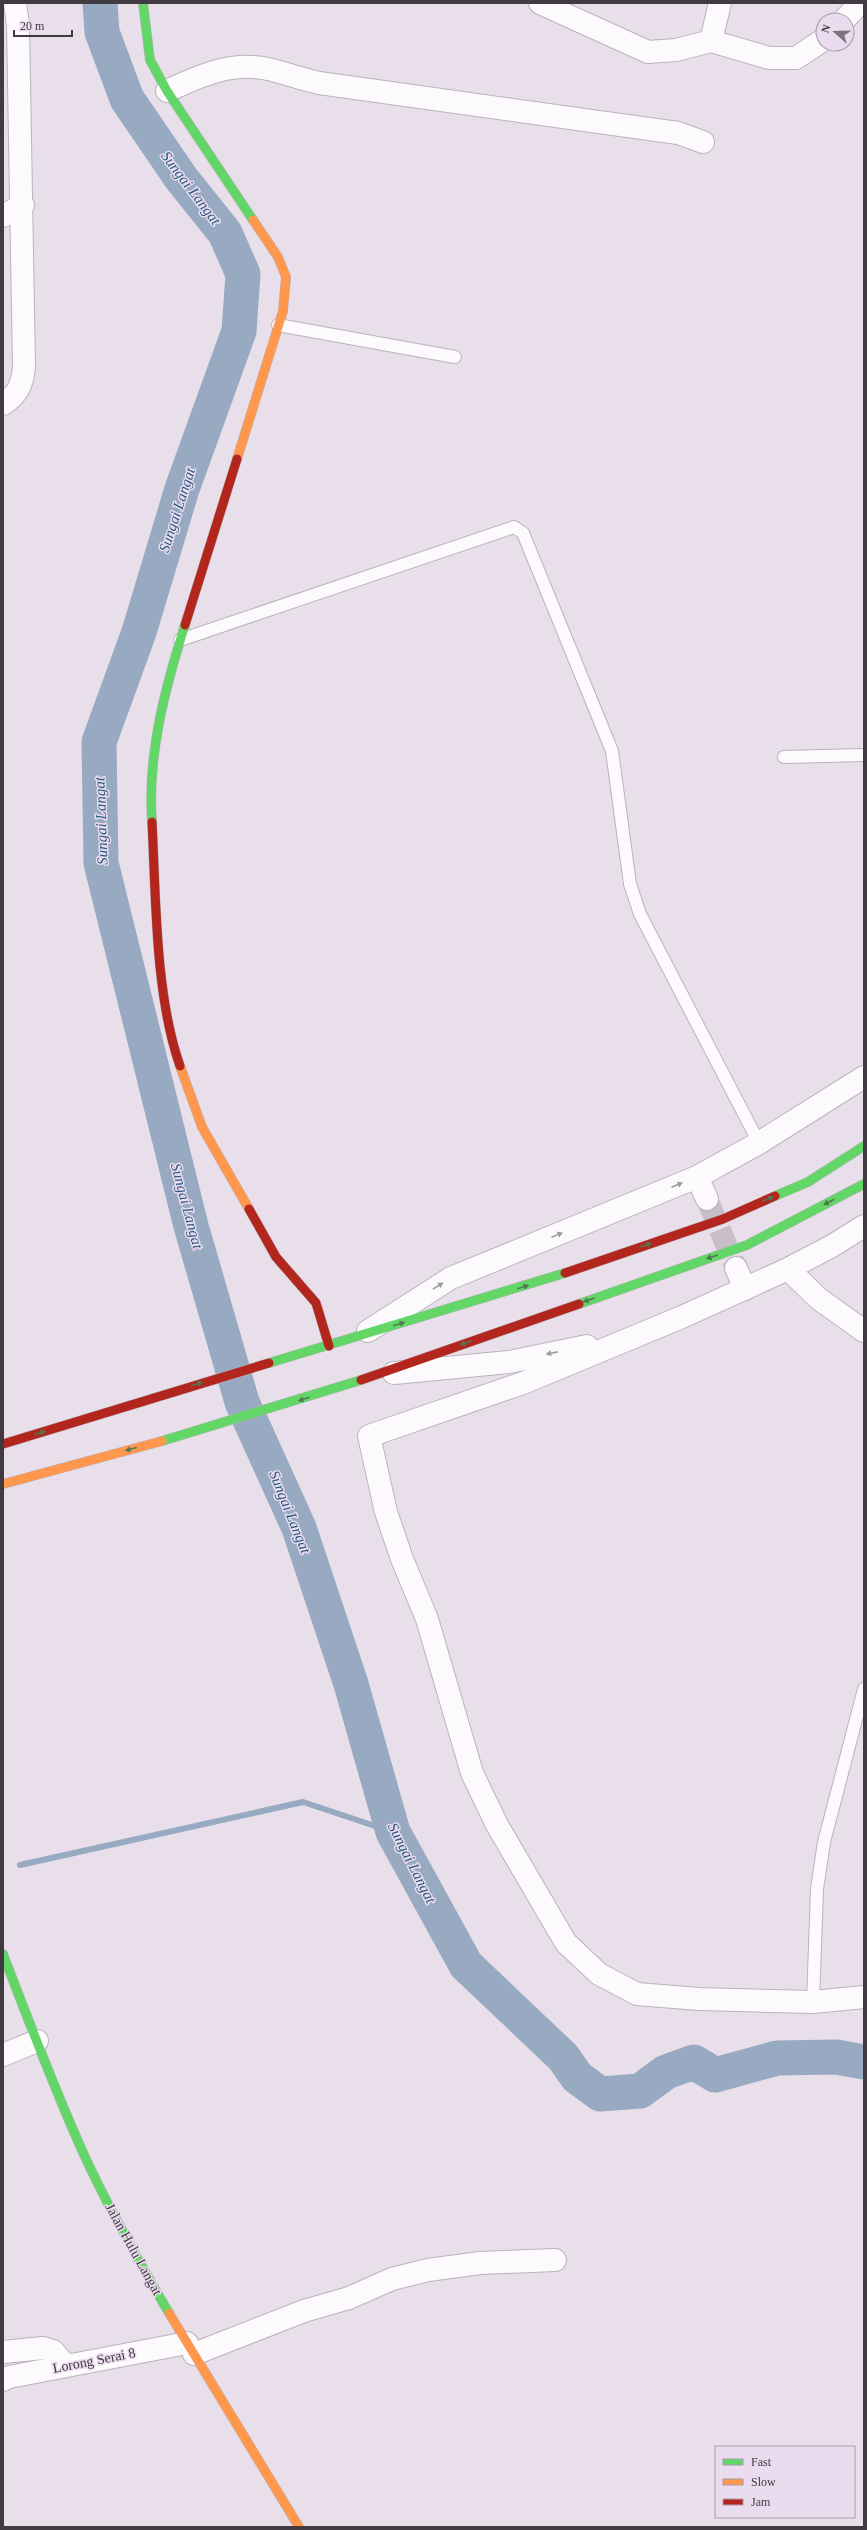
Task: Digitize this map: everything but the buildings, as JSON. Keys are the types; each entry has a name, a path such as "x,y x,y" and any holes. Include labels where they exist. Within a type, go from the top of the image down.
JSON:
{"main road":[{"path":"143,3 150,60 167,91 278,257 286,277 283,311 180,640 161,714 150,796 161,968 174,1048 202,1127 276,1258 316,1303 329,1346"},
{"path":"3,1444 552,1278 723,1218 808,1182 864,1146"},
{"path":"3,1484 169,1439 341,1388 747,1245 864,1184"},
{"name":"Jalan Hulu Langat","path":"3,1954 70,2122 117,2222 190,2348 299,2527"}],"street":[{"path":"3,404 17,392 23,382 24,366 23,204 10,29 15,3"},
{"path":"540,3 648,52 676,50 711,41 769,58 796,58 815,45"},
{"path":"711,41 720,3"},
{"path":"852,12 860,3"},
{"path":"167,91 206,73 234,67 267,69 319,83 678,134 703,142"},
{"path":"3,216 23,204"},
{"path":"358,1337 451,1278 697,1177 759,1143 864,1077"},
{"path":"697,1177 707,1199"},
{"path":"864,1226 832,1246 788,1269 632,1337 523,1383 369,1436 386,1512 402,1559 427,1619 472,1773 497,1825 566,1943 600,1974 637,1994 699,1999 813,2002 864,1996"},
{"path":"736,1268 745,1289"},
{"path":"788,1269 819,1299 864,1331"},
{"path":"379,1374 509,1362 632,1337"},
{"path":"3,2055 37,2041"},
{"name":"Lorong Serai 8","path":"3,2380 9,2376 66,2366 190,2348 304,2310 349,2298 392,2279 428,2270 480,2263 555,2260"},
{"path":"3,2352 43,2348 54,2351 66,2366"}],"lane":[{"path":"278,325 455,357"},
{"path":"180,640 514,527 523,533 612,751 630,884 640,914 759,1143"},
{"path":"784,757 864,755"},
{"path":"813,2002 818,1889 824,1842 864,1689"}],"waterway":[{"name":"Sungai Langat","path":"100,3 102,32 127,99 181,178 225,233 243,274 239,331 182,489 139,632 99,742 101,863 191,1226 242,1402 299,1528 351,1684 393,1832 466,1965 563,2057 577,2077 600,2094 640,2091 666,2072 694,2062 715,2075 777,2058 836,2057 864,2062"},
{"path":"20,1865 303,1802 393,1832"}],"tunnel":[{"path":"707,1199 736,1268"}],"traffic: fast":[{"path":"143,3 150,60 167,91 253,220"},
{"path":"152,822 152,772 159,722 164,698 185,625"},
{"path":"775,1196 808,1182 864,1146"},
{"path":"579,1304 747,1245 864,1184"},
{"path":"269,1363 565,1273"},
{"path":"162,1441 361,1380"},
{"path":"3,1954 32,2031 85,2157 104,2197 169,2313"}],"traffic: slow":[{"path":"237,459 283,311 286,277 278,257 253,220"},
{"path":"180,1066 202,1127 249,1209"},
{"path":"3,1484 162,1441"},
{"path":"169,2313 299,2527"}],"traffic: jam":[{"path":"185,625 237,459"},
{"path":"152,822 156,913 161,977 172,1038 180,1066"},
{"path":"565,1273 723,1219 775,1196"},
{"path":"249,1209 276,1257 316,1303 329,1346"},
{"path":"361,1380 579,1304"},
{"path":"3,1444 269,1363"}]}
